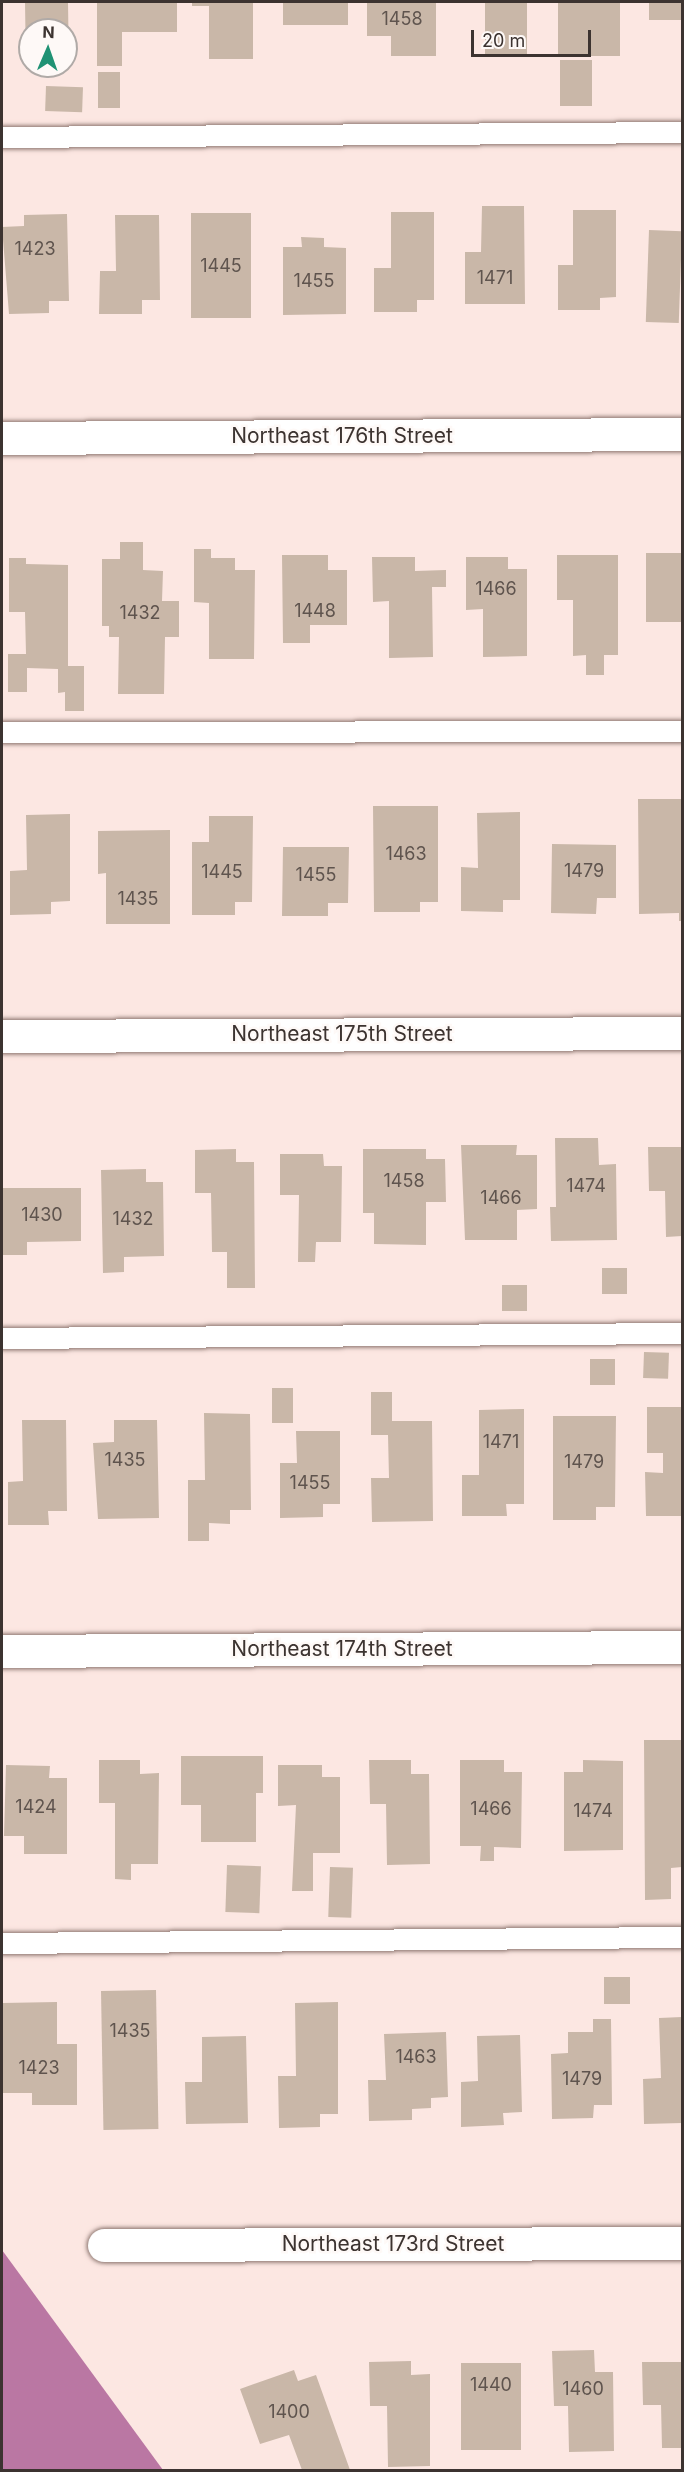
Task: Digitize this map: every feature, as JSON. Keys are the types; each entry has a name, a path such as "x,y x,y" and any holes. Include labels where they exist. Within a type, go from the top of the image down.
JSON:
{"street":[{"name":"Northeast 176th Street","path":"2,438 682,434"},
{"name":"Northeast 175th Street","path":"2,1036 682,1033"},
{"name":"Northeast 174th Street","path":"2,1650 682,1647"},
{"name":"Northeast 173rd Street","path":"104,2245 682,2243"}],"lane":[{"path":"2,137 682,132"},
{"path":"2,732 682,731"},
{"path":"2,1338 682,1333"},
{"path":"2,1943 682,1936"}],"shaded area":[{"path":"2,2250 163,2470 2,2470"}],"building":[{"path":"25,2 68,2 68,18 25,18"},
{"path":"97,2 177,2 177,32 122,32 122,66 97,66"},
{"path":"192,2 253,2 253,59 209,59 209,6 192,6"},
{"path":"283,2 348,2 348,25 283,25"},
{"path":"367,2 436,2 436,56 391,56 391,36 367,36"},
{"path":"485,2 527,2 527,55 485,55"},
{"path":"558,2 620,2 620,56 558,56"},
{"path":"649,2 682,2 682,20 649,20"},
{"path":"560,60 592,60 592,106 560,106"},
{"path":"98,72 120,72 120,108 98,108"},
{"path":"46,86 83,87 82,112 45,111"},
{"path":"482,206 524,206 525,304 465,304 465,252 481,252"},
{"path":"573,210 616,210 616,297 600,298 600,310 558,310 558,265 573,265"},
{"path":"391,212 434,212 434,300 417,300 417,312 374,312 374,268 391,268"},
{"path":"191,213 251,213 251,318 191,318"},
{"path":"67,214 69,301 49,301 49,313 9,314 2,227 24,226 24,215"},
{"path":"115,215 159,215 160,300 142,300 142,314 99,314 100,271 116,271"},
{"path":"649,230 682,231 679,323 646,322"},
{"path":"301,237 324,238 324,247 346,248 346,314 283,315 283,247 302,247"},
{"path":"120,542 143,542 143,570 163,571 162,601 179,601 179,637 165,637 164,694 118,694 119,637 109,637 109,626 102,626 102,559 120,559"},
{"path":"194,549 211,549 211,558 235,558 235,570 255,570 254,659 209,659 209,603 194,602"},
{"path":"646,553 682,553 682,622 646,622"},
{"path":"282,555 328,555 328,570 347,570 347,625 310,625 310,643 283,643"},
{"path":"557,555 618,555 618,655 604,655 604,675 586,675 586,655 573,656 573,600 557,600"},
{"path":"372,557 415,557 415,571 446,570 446,587 432,587 433,657 389,658 389,601 373,602"},
{"path":"466,557 508,557 508,569 527,569 527,656 483,657 483,609 466,610"},
{"path":"9,558 26,558 26,564 68,565 68,666 84,666 84,711 65,711 65,692 58,693 58,669 27,668 27,692 8,692 8,654 26,654 25,612 9,612"},
{"path":"638,799 682,799 682,921 679,921 679,913 639,914"},
{"path":"373,806 438,806 438,902 420,902 420,912 374,912"},
{"path":"520,812 520,900 503,900 503,912 461,911 461,867 478,868 477,813"},
{"path":"70,814 70,901 51,902 51,914 10,915 10,871 27,870 26,815"},
{"path":"209,816 253,816 252,902 235,902 235,915 192,915 192,842 209,842"},
{"path":"170,830 170,924 106,924 106,873 98,874 98,831"},
{"path":"552,844 616,845 616,898 597,898 596,914 551,913"},
{"path":"283,847 349,847 348,903 328,903 328,916 282,916"},
{"path":"555,1138 598,1138 599,1165 616,1164 617,1240 551,1241 550,1207 556,1207"},
{"path":"461,1145 517,1145 516,1155 537,1155 537,1209 517,1210 517,1240 465,1240"},
{"path":"648,1147 682,1147 682,1236 666,1237 665,1191 649,1191"},
{"path":"236,1149 236,1162 254,1162 255,1288 227,1288 227,1252 212,1252 211,1193 195,1193 195,1150"},
{"path":"363,1149 426,1149 426,1159 445,1159 446,1202 426,1202 426,1245 374,1244 374,1213 363,1213"},
{"path":"280,1154 323,1154 324,1166 342,1166 341,1242 316,1242 315,1262 298,1262 299,1195 280,1195"},
{"path":"146,1169 146,1182 163,1182 164,1256 124,1257 124,1272 103,1273 101,1170"},
{"path":"3,1188 81,1188 81,1241 27,1242 27,1255 3,1255"},
{"path":"602,1268 627,1268 627,1294 602,1294"},
{"path":"502,1285 527,1285 527,1311 502,1311"},
{"path":"644,1352 669,1353 668,1379 643,1378"},
{"path":"590,1359 615,1359 615,1385 590,1385"},
{"path":"272,1388 293,1388 293,1423 272,1423"},
{"path":"371,1392 392,1392 392,1421 432,1421 433,1521 372,1522 371,1478 389,1478 388,1435 371,1435"},
{"path":"647,1407 682,1407 682,1516 646,1516 645,1472 663,1473 663,1453 647,1453"},
{"path":"524,1409 524,1504 506,1504 507,1516 462,1516 462,1475 479,1475 479,1410"},
{"path":"204,1413 250,1414 251,1510 230,1510 230,1524 209,1523 209,1541 188,1541 188,1480 205,1480"},
{"path":"553,1416 616,1416 615,1507 596,1507 596,1520 553,1520"},
{"path":"22,1420 66,1420 67,1511 48,1511 49,1525 8,1525 8,1482 23,1481"},
{"path":"114,1420 157,1420 159,1518 98,1519 93,1443 114,1442"},
{"path":"296,1431 340,1431 340,1504 323,1504 323,1517 280,1518 280,1463 297,1463"},
{"path":"644,1740 682,1740 682,1867 671,1868 671,1899 645,1900"},
{"path":"181,1756 263,1756 263,1793 256,1793 256,1842 201,1842 201,1805 181,1805"},
{"path":"99,1760 140,1760 140,1774 159,1773 158,1864 131,1864 131,1880 115,1879 115,1803 99,1803"},
{"path":"369,1760 411,1760 411,1774 429,1774 430,1864 387,1865 386,1804 370,1804"},
{"path":"460,1760 504,1760 504,1772 522,1772 521,1848 494,1847 494,1861 480,1861 481,1846 460,1846"},
{"path":"583,1760 623,1761 623,1850 564,1851 564,1772 583,1772"},
{"path":"6,1765 50,1766 49,1778 67,1778 67,1854 24,1854 24,1836 4,1836"},
{"path":"278,1765 322,1765 322,1777 340,1777 340,1853 313,1853 313,1891 292,1891 296,1805 278,1806"},
{"path":"227,1865 261,1866 259,1913 225,1912"},
{"path":"330,1867 353,1868 351,1918 328,1917"},
{"path":"604,1977 630,1977 630,2004 604,2004"},
{"path":"156,1990 158,2129 103,2130 101,1991"},
{"path":"57,2002 57,2044 77,2044 77,2105 32,2105 32,2093 2,2093 2,2003"},
{"path":"338,2002 338,2114 320,2114 320,2127 279,2128 278,2076 296,2076 295,2003"},
{"path":"682,2017 682,2123 644,2124 643,2079 661,2078 659,2018"},
{"path":"593,2019 611,2019 612,2105 594,2105 593,2118 552,2119 551,2054 568,2053 568,2032 593,2032"},
{"path":"446,2032 448,2097 431,2098 431,2108 412,2109 412,2120 369,2121 368,2080 386,2080 384,2034"},
{"path":"520,2035 522,2112 503,2113 504,2125 461,2127 461,2082 478,2081 477,2036"},
{"path":"246,2036 248,2123 186,2124 185,2082 202,2082 202,2037"},
{"path":"594,2350 595,2372 613,2372 614,2451 569,2452 568,2406 554,2406 552,2351"},
{"path":"411,2361 411,2375 430,2374 430,2466 388,2467 387,2406 370,2406 369,2362"},
{"path":"642,2362 682,2362 682,2448 662,2448 661,2405 643,2405"},
{"path":"461,2363 521,2363 521,2450 461,2450"},
{"path":"294,2370 298,2381 316,2375 350,2470 302,2470 289,2435 260,2444 240,2389"}]}
